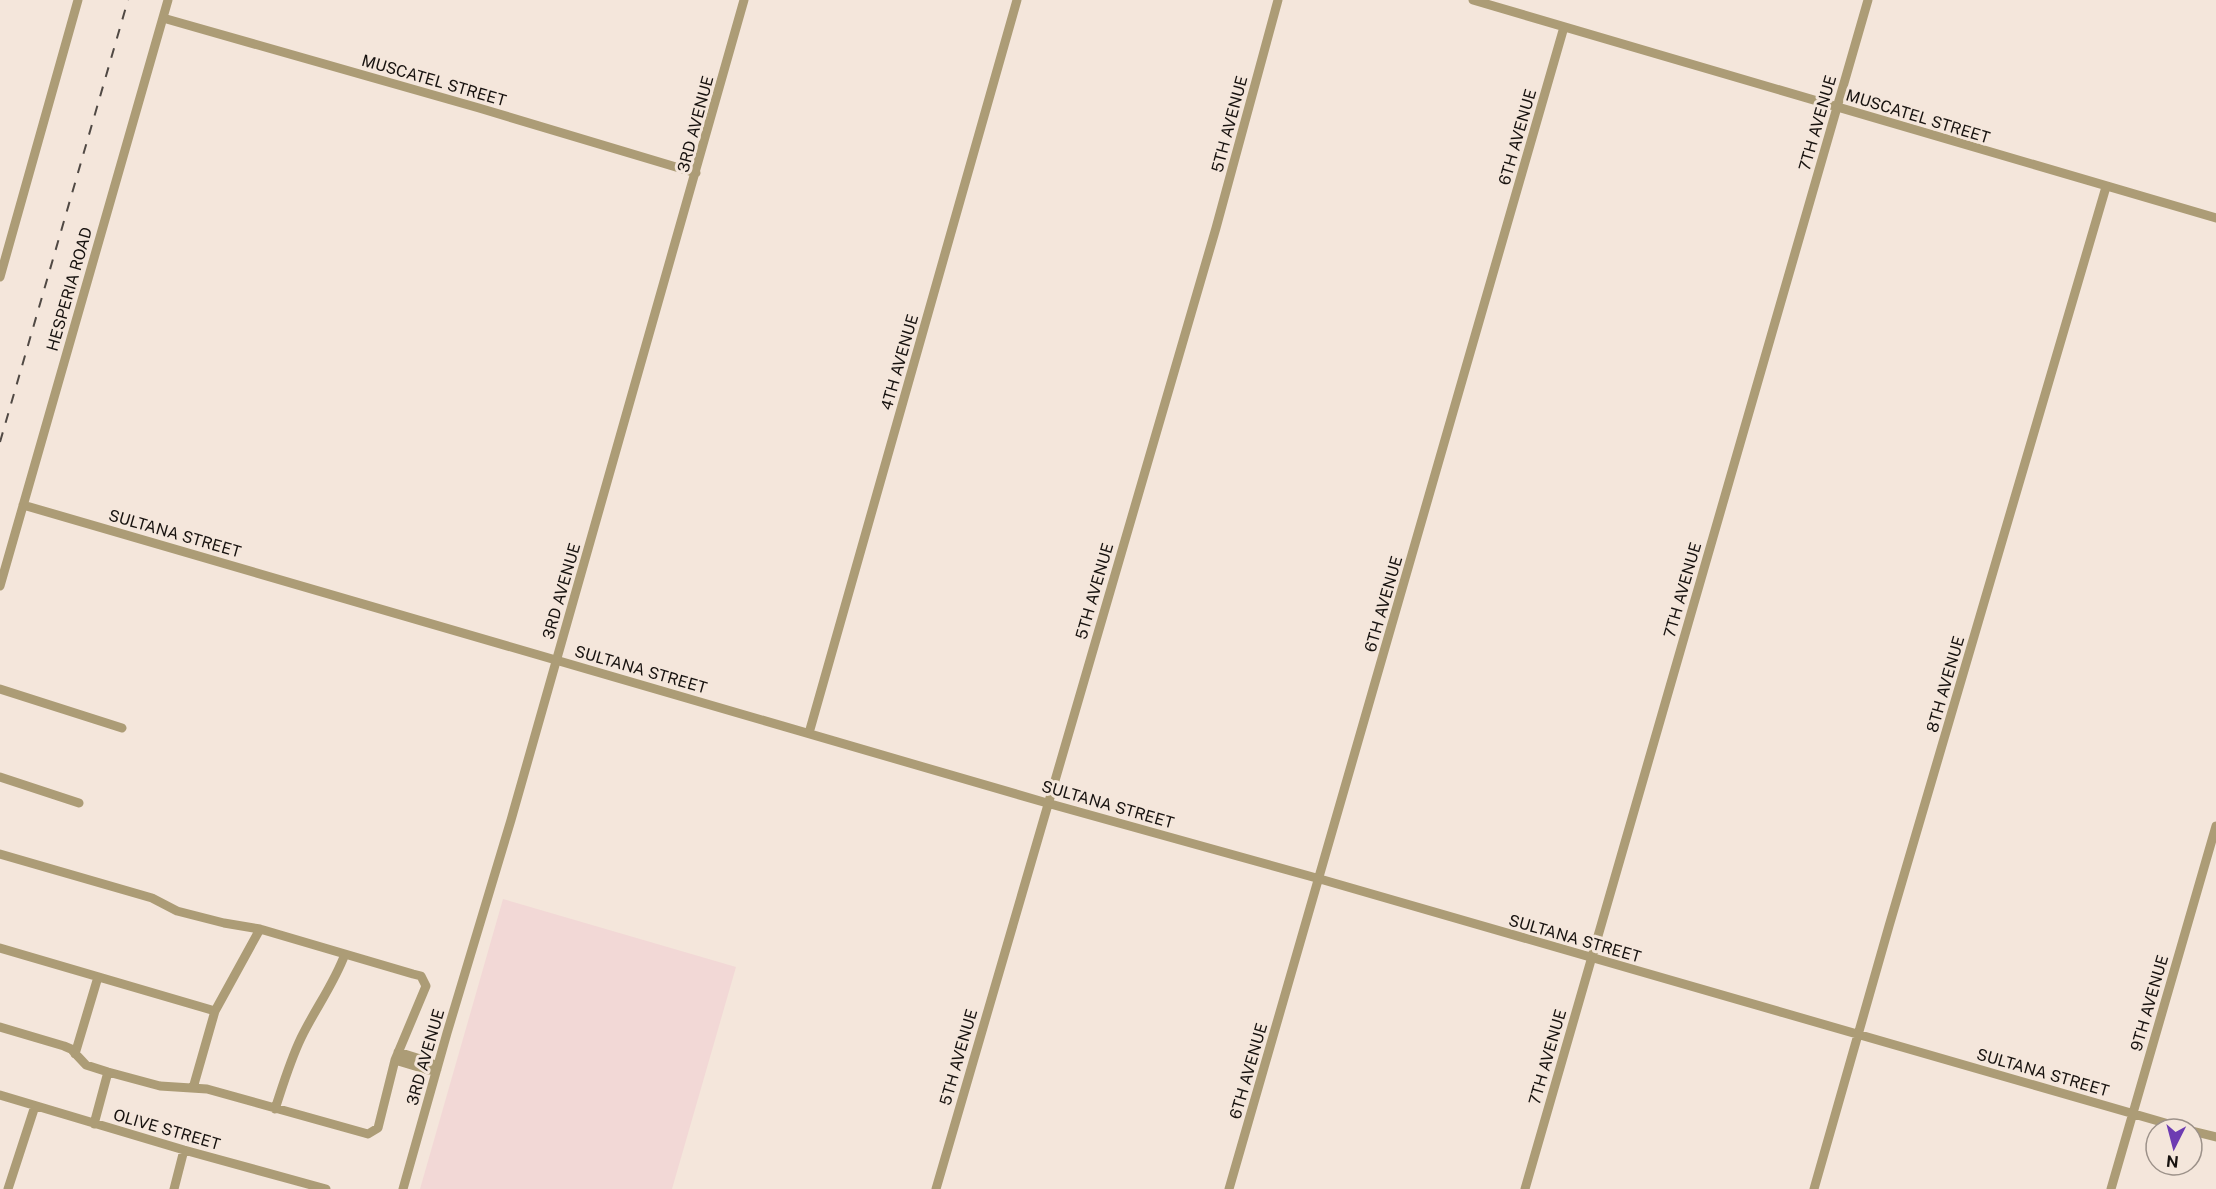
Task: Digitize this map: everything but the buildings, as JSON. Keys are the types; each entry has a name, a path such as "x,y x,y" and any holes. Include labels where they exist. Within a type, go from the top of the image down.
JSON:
{"street":[{"path":"0,277 78,0"},
{"name":"HESPERIA ROAD","path":"0,586 168,0"},
{"name":"3RD AVENUE","path":"403,1189 557,660 744,0"},
{"name":"4TH AVENUE","path":"809,733 1017,0"},
{"name":"5TH AVENUE","path":"936,1189 1216,228 1278,0"},
{"name":"MUSCATEL STREET","path":"1473,0 2106,188 2216,218"},
{"name":"7TH AVENUE","path":"1525,1189 1868,0"},
{"name":"MUSCATEL STREET","path":"163,18 696,173"},
{"name":"6TH AVENUE","path":"1229,1189 1564,27"},
{"name":"8TH AVENUE","path":"1814,1189 2106,188"},
{"name":"SULTANA STREET","path":"23,505 1047,803 1320,879 2144,1117"},
{"path":"0,689 122,728"},
{"path":"0,777 79,803"},
{"name":"9TH AVENUE","path":"2111,1189 2216,826"},
{"path":"0,854 152,898 189,914 260,929 421,976 426,986 396,1056 378,1128 368,1134 207,1089 160,1086 108,1072 86,1065 64,1046 0,1027"},
{"path":"193,1088 215,1011 260,929"},
{"path":"0,948 215,1011"},
{"path":"275,1109 302,1037 335,978 345,954"},
{"path":"75,1054 98,977"},
{"path":"396,1056 430,1062 437,1069"},
{"path":"94,1124 108,1072"},
{"name":"OLIVE STREET","path":"0,1095 184,1150 326,1189"},
{"path":"8,1189 35,1106"},
{"path":"174,1189 184,1150"}],"shaded area":[{"path":"503,899 736,967 672,1189 420,1189"}],"railway":[{"path":"0,442 128,0"}]}
